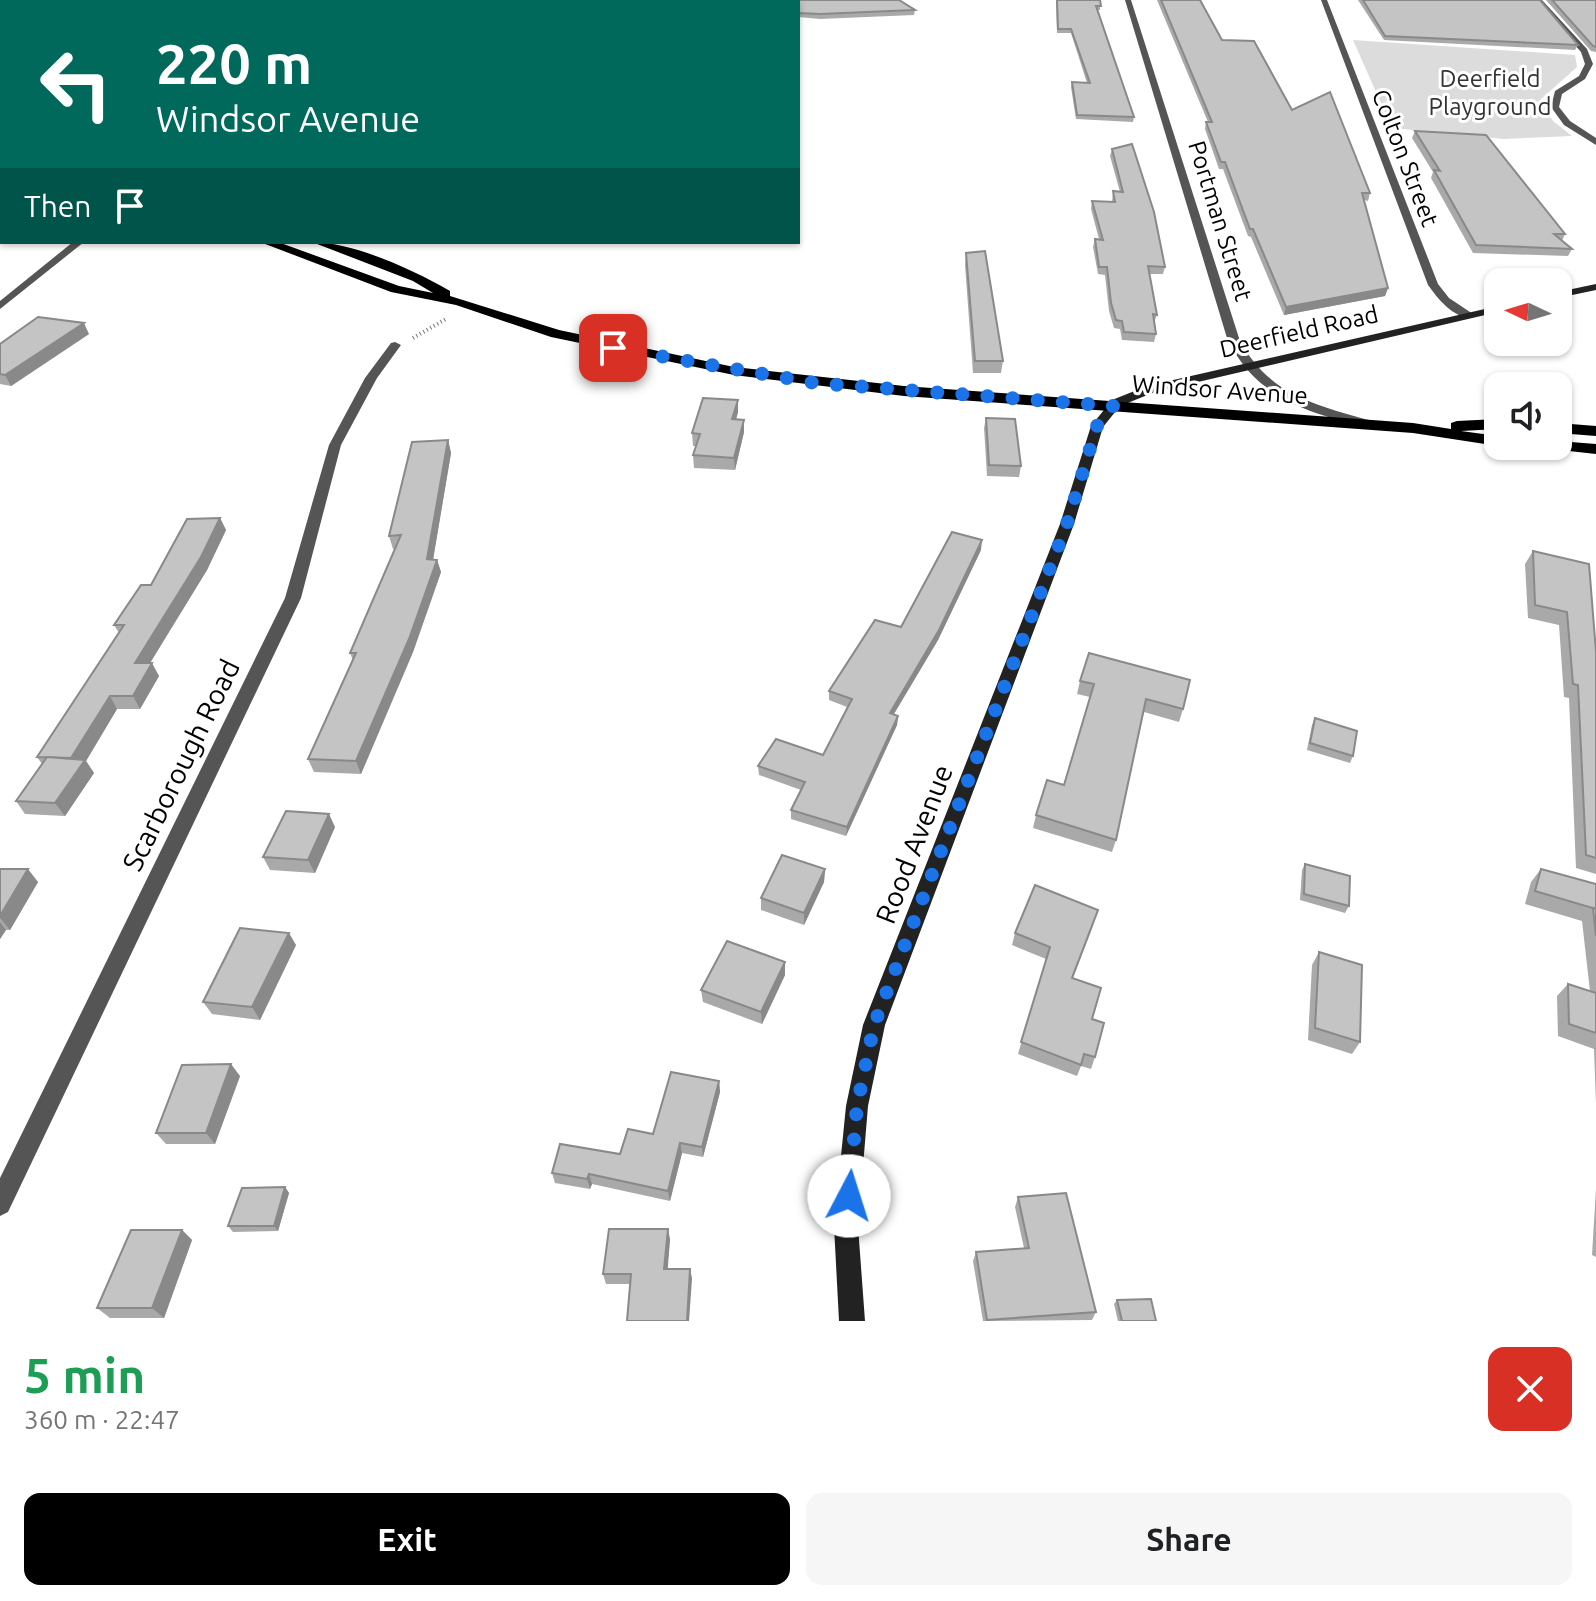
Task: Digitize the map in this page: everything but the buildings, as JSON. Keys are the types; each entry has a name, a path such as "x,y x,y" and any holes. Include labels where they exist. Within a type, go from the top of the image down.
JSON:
{"main road":[{"name":"Windsor Avenue","path":"272,244 396,289 466,304 593,343 759,375 889,390 1413,428 1484,439"},
{"name":"Windsor Avenue","path":"324,244 418,278 466,304"},
{"name":"Windsor Avenue","path":"1413,428 1484,425"},
{"path":"1572,429 1596,431"},
{"path":"1572,447 1596,449"}],"street":[{"name":"Portman Street","path":"1128,0 1233,338 1247,366 1284,396 1371,425"},
{"name":"Colton Street","path":"1324,0 1425,268 1438,294 1469,316"},
{"path":"1538,0 1584,51 1589,64 1582,77 1558,93 1555,107 1567,123 1596,142"},
{"path":"0,306 80,244"},
{"path":"1572,292 1596,287"},
{"name":"Deerfield Road","path":"1113,406 1151,389 1484,312"},
{"name":"Scarborough Road","path":"0,1204 293,598 335,445 371,378 395,345"},
{"name":"Rood Avenue","path":"852,1321 846,1226 857,1106 874,1025 1071,513 1097,426 1113,406"}],"path":[{"path":"395,345 466,304"}],"green space":[{"name":"Deerfield Playground","path":"1353,40 1575,55 1577,67 1540,100 1553,121 1572,136 1504,139 1392,128"}],"route":[{"path":"613,348 679,362 815,383 1113,406 1100,418 1067,524 874,1025 857,1106 849,1196"}]}
